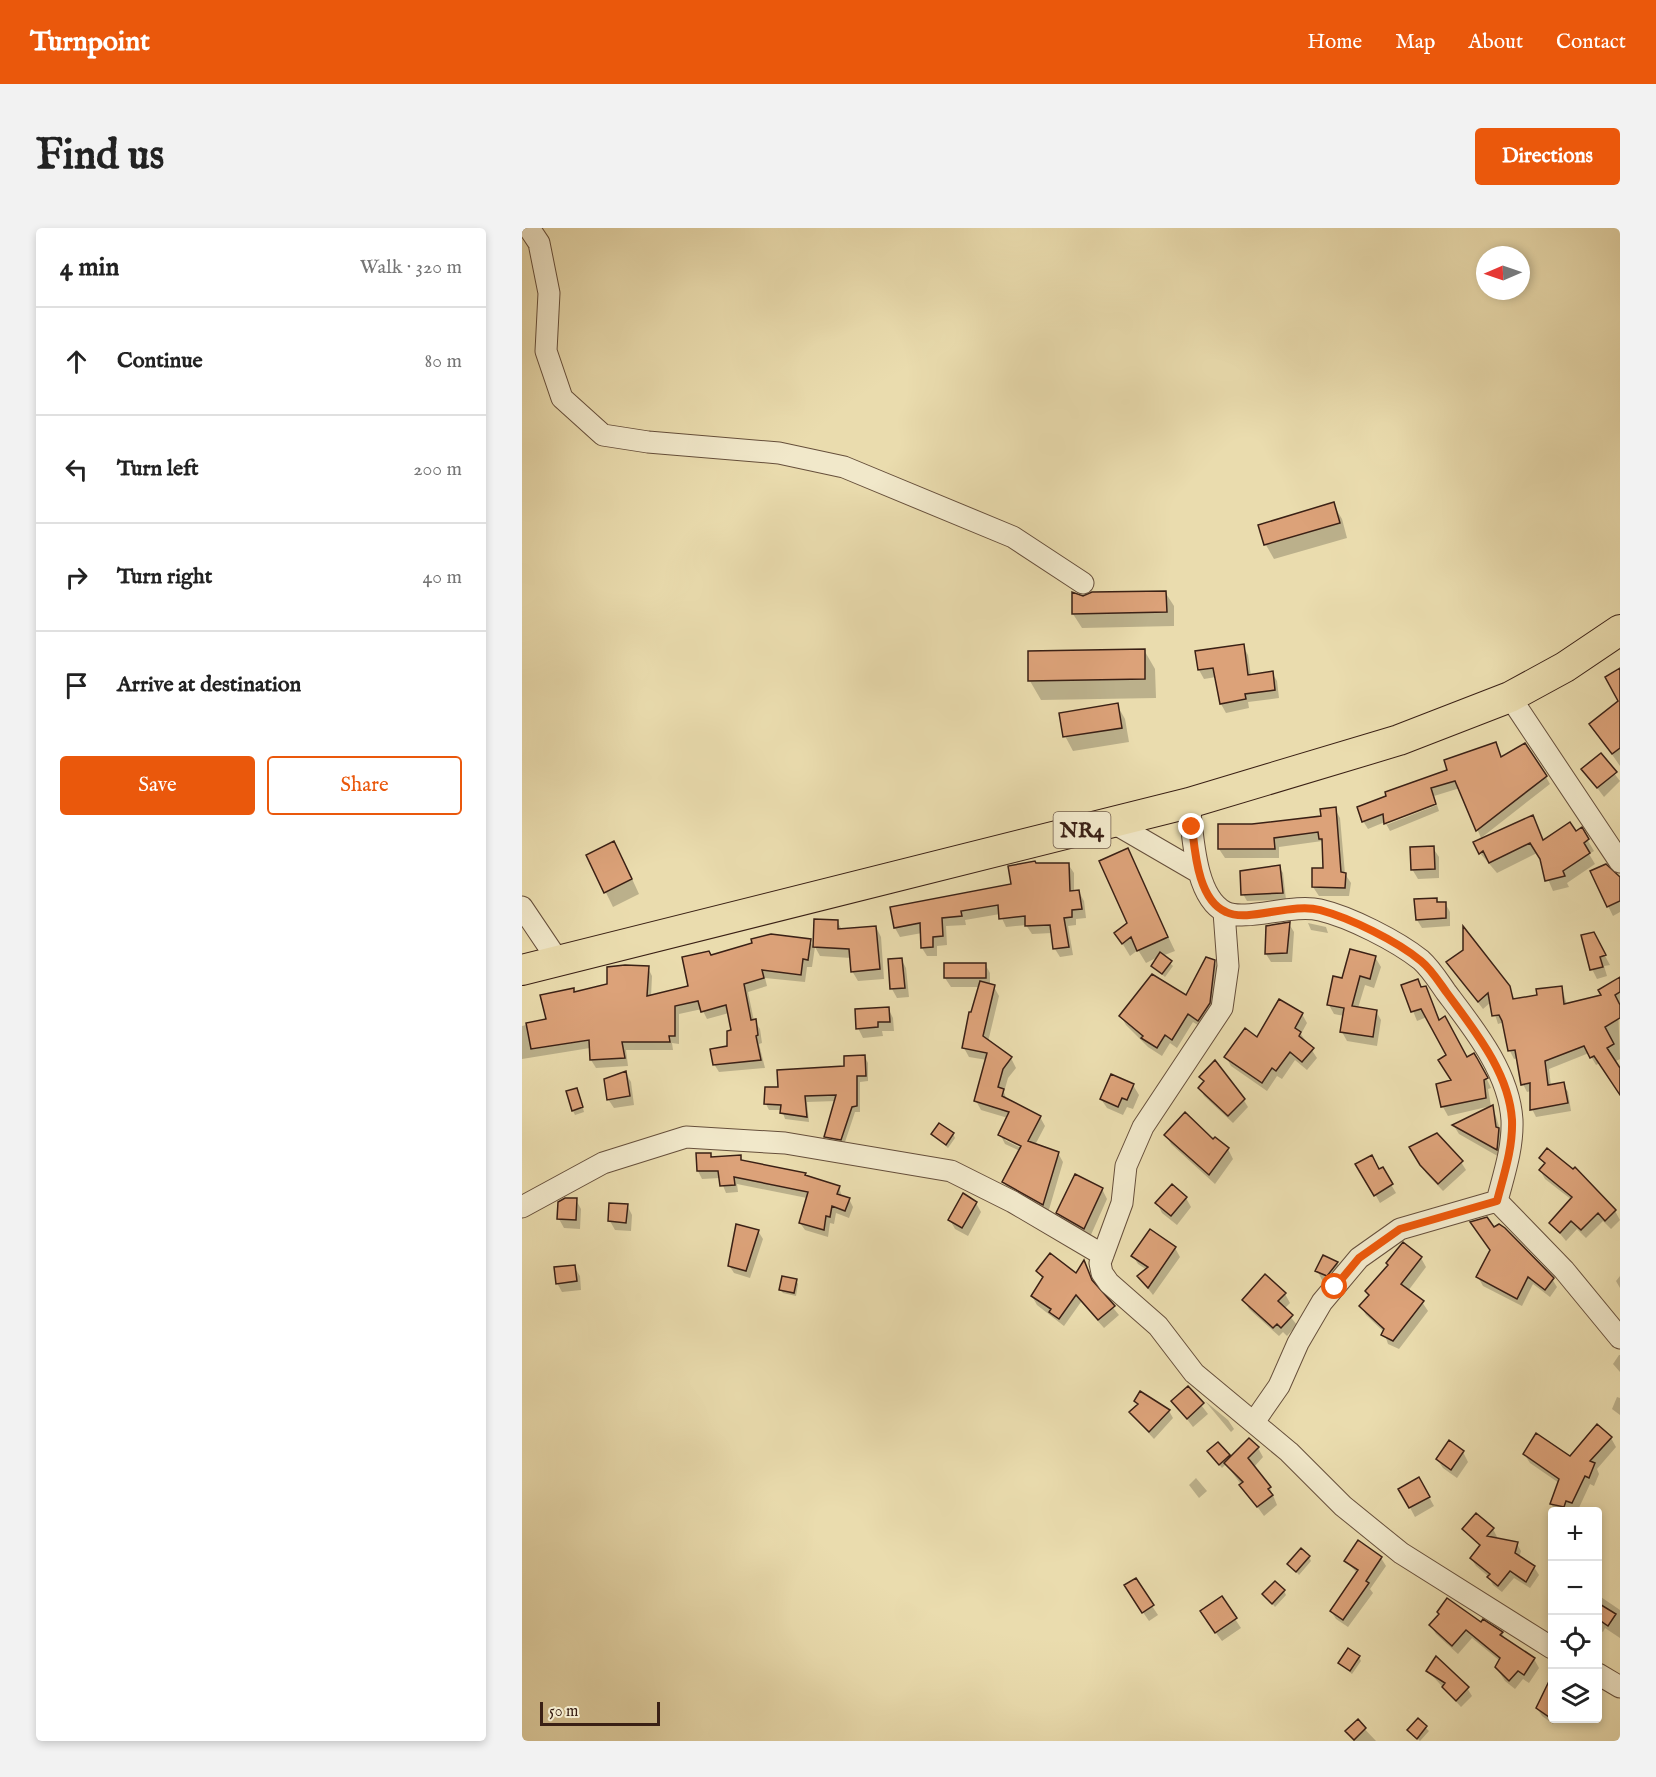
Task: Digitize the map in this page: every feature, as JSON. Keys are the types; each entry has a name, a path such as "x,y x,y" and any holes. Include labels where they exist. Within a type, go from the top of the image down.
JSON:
{"highway":[{"name":"NR4","path":"522,970 1189,803 1232,788 1399,740 1510,698 1564,667 1620,630"}],"street":[{"path":"529,228 538,243 549,293 546,351 562,398 603,435 648,442 779,453 843,467 1012,537 1083,583"},
{"path":"1510,698 1620,861"},
{"path":"1189,803 1198,872 1210,897 1224,912 1238,915 1298,908 1318,909 1336,915 1408,950 1424,963 1494,1062 1506,1090 1512,1118 1511,1143 1497,1201"},
{"path":"1112,822 1198,872"},
{"path":"522,907 557,960"},
{"path":"1224,912 1228,966 1222,1008 1143,1127 1126,1166 1122,1203 1100,1263 1102,1273 1109,1283 1158,1326 1194,1373 1289,1452 1343,1506 1401,1553 1548,1645"},
{"path":"522,1208 603,1163 686,1137 785,1143 951,1171 1013,1202 1103,1255"},
{"path":"1497,1201 1564,1270 1620,1338"},
{"path":"1254,1422 1279,1386 1298,1343 1322,1302 1359,1258 1400,1229 1497,1201"},
{"path":"1602,1676 1620,1687"}],"building":[{"path":"1334,502 1340,523 1264,545 1258,525"},
{"path":"1166,591 1167,612 1072,614 1072,592 1083,596 1092,592"},
{"path":"1244,644 1248,675 1273,671 1275,690 1245,694 1246,699 1220,704 1213,668 1198,670 1195,651"},
{"path":"1145,649 1145,679 1028,681 1028,651"},
{"path":"1620,668 1620,748 1612,754 1589,724 1618,701 1605,677"},
{"path":"1118,703 1122,728 1063,737 1059,713"},
{"path":"1496,742 1501,757 1525,743 1547,776 1476,831 1455,781 1431,788 1436,804 1384,824 1383,814 1362,822 1357,807 1386,796 1385,792 1447,770 1444,760"},
{"path":"1601,753 1617,772 1597,788 1581,769"},
{"path":"1336,807 1341,872 1346,873 1345,888 1312,887 1312,868 1323,868 1322,839 1319,839 1318,832 1274,838 1275,849 1218,849 1218,824 1252,824 1321,816 1320,809"},
{"path":"1533,815 1543,840 1570,822 1576,831 1582,827 1589,839 1584,843 1590,853 1563,871 1565,876 1545,881 1540,859 1530,843 1489,863 1483,851 1479,854 1473,842"},
{"path":"614,841 632,879 604,893 586,855"},
{"path":"1434,846 1435,869 1411,870 1410,847"},
{"path":"1128,848 1168,937 1137,951 1131,937 1122,944 1114,933 1127,923 1099,861"},
{"path":"1035,861 1036,863 1069,863 1070,891 1079,890 1082,909 1072,910 1072,917 1064,918 1069,947 1053,949 1050,925 1025,926 1025,916 999,919 998,905 961,911 962,916 942,918 943,936 933,937 933,947 921,948 920,923 894,928 890,907 1011,884 1008,866"},
{"path":"1606,864 1620,877 1620,901 1607,907 1590,871"},
{"path":"1280,865 1283,893 1241,895 1240,871"},
{"path":"1437,898 1437,902 1446,902 1446,918 1416,920 1414,899"},
{"path":"814,919 838,920 838,929 876,926 880,969 851,972 849,949 813,947"},
{"path":"1290,922 1287,953 1265,954 1266,926"},
{"path":"1463,926 1510,986 1513,999 1537,995 1536,989 1562,986 1564,1004 1601,995 1598,990 1620,977 1620,992 1615,995 1620,1005 1620,1018 1605,1027 1614,1044 1607,1048 1620,1068 1620,1095 1594,1056 1590,1058 1584,1046 1545,1061 1548,1085 1564,1082 1568,1103 1530,1110 1530,1083 1521,1085 1515,1050 1508,1051 1502,1021 1499,1015 1492,1016 1488,993 1478,1002 1446,962 1463,950"},
{"path":"1594,932 1606,955 1600,957 1603,967 1590,970 1581,935"},
{"path":"771,934 811,939 808,960 803,959 801,975 762,970 764,978 744,984 751,1020 756,1019 758,1035 756,1036 761,1060 713,1065 710,1049 727,1046 727,1031 731,1030 726,1005 701,1012 698,1001 675,1006 675,1036 669,1036 670,1042 622,1042 625,1058 590,1060 589,1040 531,1049 526,1023 546,1019 540,995 574,988 574,992 607,984 607,967 625,965 649,966 647,996 688,986 682,957 709,951 711,955 752,943 751,939"},
{"path":"1350,949 1376,956 1370,979 1360,976 1352,1006 1377,1010 1373,1037 1340,1032 1344,1008 1327,1005 1333,976 1342,978"},
{"path":"1160,952 1172,961 1162,974 1151,966"},
{"path":"1206,957 1215,960 1210,1003 1198,1021 1188,1014 1172,1040 1165,1035 1157,1048 1141,1038 1143,1036 1119,1016 1152,974 1186,995"},
{"path":"902,958 905,988 890,989 888,959"},
{"path":"944,963 986,963 986,978 944,978"},
{"path":"1418,979 1421,987 1426,986 1439,1020 1445,1016 1467,1057 1474,1053 1477,1058 1488,1078 1484,1080 1486,1098 1441,1107 1436,1084 1451,1080 1438,1060 1446,1055 1421,1009 1411,1012 1401,985"},
{"path":"980,981 995,985 983,1036 1012,1057 1003,1069 998,1087 1004,1089 1002,1096 1041,1116 1028,1141 1059,1152 1043,1205 1002,1182 1021,1146 998,1135 1009,1112 974,1101 987,1053 962,1048 969,1012 971,1012"},
{"path":"1279,999 1303,1013 1295,1028 1301,1032 1299,1036 1314,1048 1302,1062 1290,1052 1276,1071 1272,1068 1262,1083 1224,1057 1245,1028 1257,1037"},
{"path":"889,1007 890,1022 878,1022 878,1027 856,1029 855,1009"},
{"path":"865,1055 866,1076 857,1076 857,1106 852,1107 841,1140 824,1137 836,1095 805,1096 807,1117 780,1113 781,1105 764,1104 765,1087 778,1087 777,1070 844,1066 844,1056"},
{"path":"1215,1060 1245,1099 1228,1116 1198,1088 1204,1081 1199,1077"},
{"path":"626,1071 630,1096 607,1100 604,1079"},
{"path":"1111,1074 1134,1084 1127,1100 1122,1098 1118,1107 1100,1099"},
{"path":"577,1088 583,1107 572,1111 566,1091"},
{"path":"1493,1105 1496,1127 1499,1128 1497,1150 1452,1125"},
{"path":"1185,1112 1213,1139 1215,1137 1229,1148 1209,1175 1164,1135"},
{"path":"939,1123 954,1133 946,1145 931,1134"},
{"path":"1437,1133 1463,1161 1438,1184 1420,1165 1409,1147"},
{"path":"1547,1148 1573,1169 1575,1167 1616,1210 1605,1221 1598,1213 1581,1230 1571,1221 1560,1233 1549,1223 1572,1197 1539,1170 1545,1163 1539,1158"},
{"path":"696,1153 711,1153 711,1157 741,1155 741,1160 806,1173 805,1175 840,1186 837,1194 850,1198 845,1211 832,1206 830,1217 826,1216 824,1230 799,1223 808,1192 734,1177 735,1185 720,1186 718,1171 697,1171"},
{"path":"1372,1155 1379,1169 1383,1167 1393,1184 1374,1196 1355,1164"},
{"path":"1075,1174 1103,1188 1084,1229 1056,1213"},
{"path":"1172,1184 1187,1197 1171,1216 1155,1203"},
{"path":"963,1193 977,1202 962,1228 948,1220"},
{"path":"565,1198 577,1198 576,1220 557,1219 558,1202"},
{"path":"609,1203 628,1204 626,1223 608,1221"},
{"path":"1487,1217 1494,1227 1499,1224 1505,1228 1554,1278 1545,1290 1528,1277 1517,1299 1476,1277 1490,1250 1470,1222"},
{"path":"736,1224 759,1230 746,1271 728,1266"},
{"path":"1150,1229 1176,1247 1148,1288 1137,1276 1148,1267 1131,1256"},
{"path":"1403,1242 1422,1257 1401,1284 1424,1301 1393,1341 1381,1335 1384,1329 1359,1306 1369,1295 1365,1291 1388,1265 1386,1263"},
{"path":"1050,1253 1076,1273 1084,1260 1092,1280 1115,1306 1098,1320 1076,1295 1059,1319 1049,1312 1051,1309 1031,1296 1043,1277 1036,1271"},
{"path":"1323,1255 1338,1262 1327,1276 1315,1271"},
{"path":"575,1265 577,1281 556,1284 554,1267"},
{"path":"1265,1274 1286,1293 1278,1301 1293,1315 1281,1328 1277,1324 1273,1328 1242,1300"},
{"path":"782,1276 797,1279 794,1293 779,1290"},
{"path":"1188,1386 1204,1403 1187,1419 1171,1401"},
{"path":"1140,1391 1170,1410 1149,1432 1129,1412 1138,1404 1134,1401"},
{"path":"1597,1424 1612,1437 1590,1461 1595,1463 1589,1478 1585,1476 1572,1503 1566,1501 1564,1507 1550,1504 1559,1479 1523,1454 1536,1433 1570,1456"},
{"path":"1249,1438 1259,1447 1248,1458 1271,1487 1268,1489 1273,1495 1257,1507 1239,1485 1243,1482 1224,1463"},
{"path":"1449,1440 1464,1451 1451,1470 1436,1459"},
{"path":"1218,1442 1230,1455 1219,1465 1207,1451"},
{"path":"1419,1477 1430,1497 1409,1508 1398,1489"},
{"path":"1476,1513 1494,1528 1487,1536 1518,1542 1515,1553 1535,1566 1526,1582 1510,1571 1498,1586 1487,1577 1490,1574 1470,1558 1480,1545 1462,1529"},
{"path":"1358,1540 1382,1557 1366,1581 1369,1583 1343,1620 1330,1611 1358,1570 1344,1561"},
{"path":"1301,1548 1310,1556 1296,1572 1287,1564"},
{"path":"1136,1578 1154,1605 1142,1613 1124,1585"},
{"path":"1275,1581 1285,1590 1272,1604 1262,1594"},
{"path":"1222,1596 1237,1618 1215,1633 1200,1611"},
{"path":"1447,1598 1481,1622 1483,1619 1503,1632 1500,1635 1535,1658 1524,1675 1518,1671 1509,1681 1495,1667 1500,1658 1466,1630 1452,1646 1429,1625 1439,1614 1437,1612"},
{"path":"1602,1605 1616,1614 1608,1626 1602,1622"},
{"path":"1348,1648 1360,1656 1350,1671 1338,1663"},
{"path":"1436,1656 1469,1687 1456,1701 1442,1687 1445,1683 1426,1671"},
{"path":"1548,1683 1548,1716 1536,1708"},
{"path":"1418,1718 1427,1726 1417,1739 1407,1730"},
{"path":"1358,1719 1366,1728 1354,1740 1345,1731"}],"route":[{"path":"1192,827 1198,872 1210,897 1224,912 1238,915 1298,908 1318,909 1336,915 1408,950 1424,963 1463,1014 1494,1062 1506,1090 1512,1118 1511,1143 1497,1201 1400,1229 1359,1258 1335,1287"}]}
